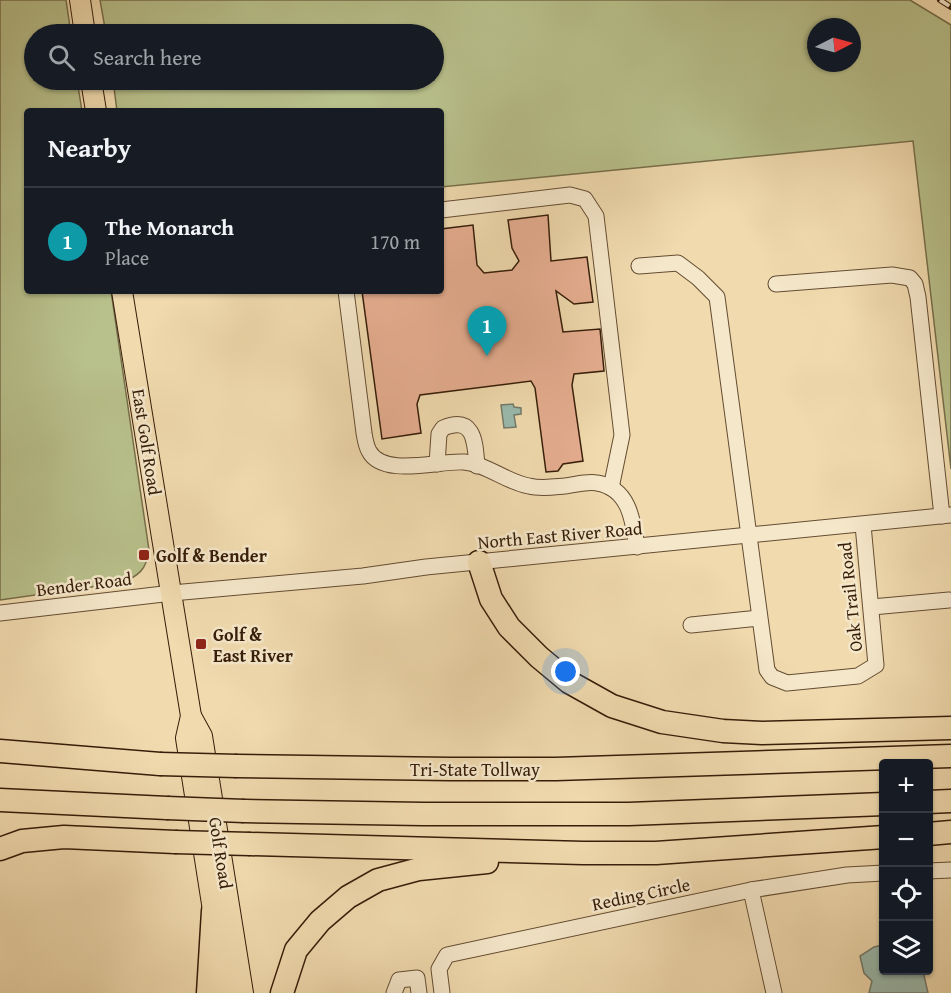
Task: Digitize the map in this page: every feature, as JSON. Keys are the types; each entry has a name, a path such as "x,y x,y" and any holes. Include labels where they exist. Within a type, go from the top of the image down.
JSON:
{"highway":[{"path":"478,562 491,599 508,627 569,682 612,706 662,722 762,733 951,728"},
{"name":"Tri-State Tollway","path":"0,750 160,764 556,769 951,756"},
{"path":"0,800 244,811 423,814 629,814 879,804"},
{"path":"933,802 951,801"},
{"path":"933,834 951,832"},
{"path":"0,849 22,841 64,837 175,842 656,853 879,837"},
{"path":"282,993 296,950 320,921 348,897 378,880 419,869 583,853"},
{"path":"208,993 213,911"}],"main road":[{"path":"80,0 84,24"},
{"path":"93,90 96,108"},
{"name":"East Golf Road","path":"122,294 172,592"},
{"name":"Golf Road","path":"172,592 191,716 202,736 243,993"},
{"name":"Golf Road","path":"191,716 186,738 226,993"}],"street":[{"path":"444,210 570,195 585,200 596,216 622,435 611,488"},
{"path":"639,266 678,263 698,278 717,297 759,618 691,625"},
{"path":"776,284 892,275 910,278 915,284 947,515"},
{"path":"346,294 364,433 369,452 380,462 395,466 465,462 526,486 545,488 596,483 611,488 621,495 629,508 637,547"},
{"path":"437,464 439,434 443,428 458,425 466,427 475,440 477,465"},
{"name":"North East River Road","path":"172,592 363,576 478,562 947,515"},
{"name":"Oak Trail Road","path":"759,618 767,670 772,676 788,683 858,676 876,665 863,525"},
{"name":"Bender Road","path":"0,613 172,592"},
{"path":"872,607 949,600"},
{"path":"933,871 951,870"},
{"name":"Reding Circle","path":"442,993 439,969 447,955 751,890 847,874 879,873"},
{"path":"751,890 774,993"},
{"path":"394,993 399,980 417,978 419,993"}],"green space":[{"path":"0,0 66,0 70,24 24,24 24,90 79,90 82,108 24,108 24,294 111,294 149,550 144,567 132,578 120,583 0,600"},
{"path":"100,0 910,0 951,25 951,469 913,141 444,187 444,108 117,108 114,90 444,90 444,24 104,24"}],"shaded area":[{"path":"513,404 514,407 521,408 521,414 514,415 516,427 504,428 501,405"},
{"path":"879,946 879,975 924,975 928,993 869,993 872,981 864,973 860,956"}],"building":[{"path":"548,215 551,261 587,257 593,302 574,304 556,291 563,332 600,329 604,371 574,374 572,385 583,461 563,464 558,471 546,472 535,388 531,381 420,395 417,404 421,433 382,439 362,294 444,294 444,229 473,225 477,265 484,273 512,270 519,261 512,248 508,220"}],"railway":[{"path":"940,0 951,7"}],"place":[{"name":"The Monarch","path":"487,356"},
{"name":"Golf & Bender","path":"144,555"},
{"name":"Golf & East River","path":"201,644"}]}
